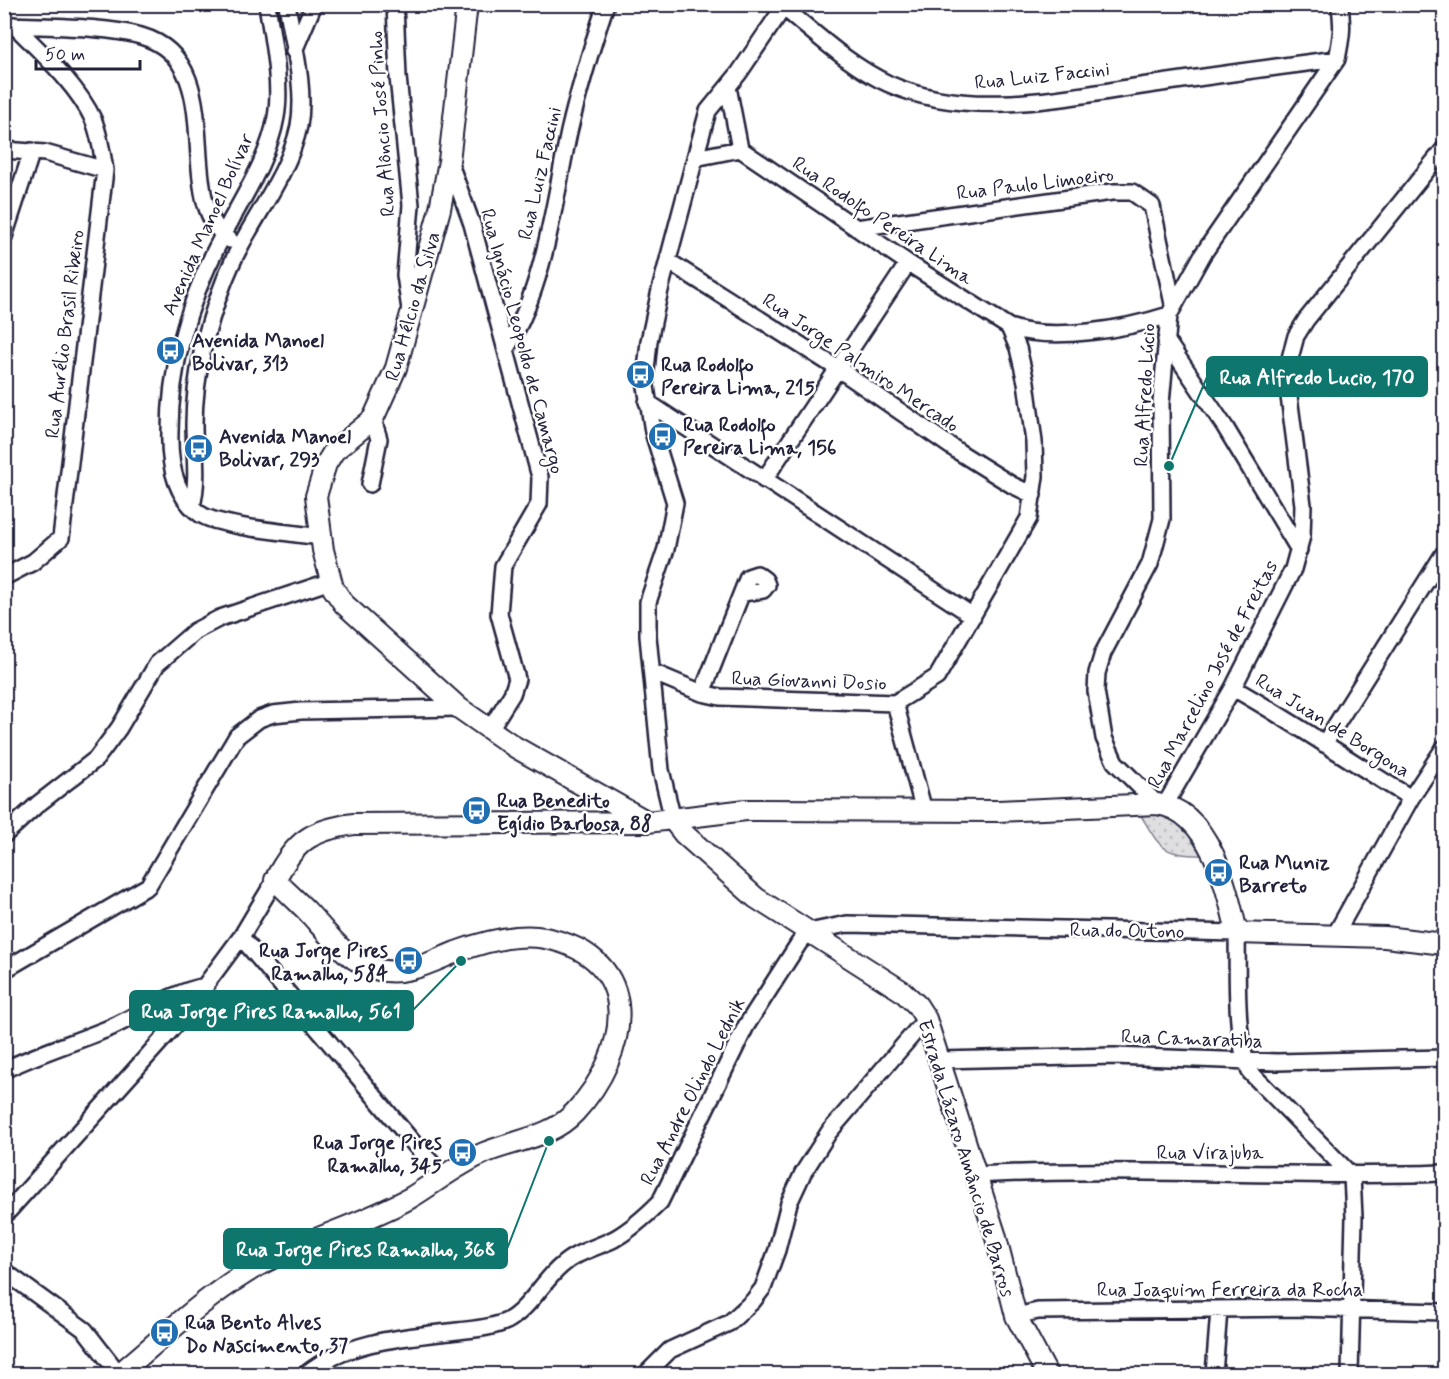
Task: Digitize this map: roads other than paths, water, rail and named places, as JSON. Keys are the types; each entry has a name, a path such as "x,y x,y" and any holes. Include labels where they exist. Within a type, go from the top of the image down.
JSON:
{"street":[{"name":"Avenida Manoel Bolívar","path":"192,506 179,490 173,473 170,412 175,363 187,314 223,235 259,166 276,118 273,45 267,4"},
{"name":"Avenida Manoel Bolívar","path":"192,506 196,464 194,424 203,350 222,289 240,246 279,177 298,128 301,107 287,4"},
{"path":"294,51 314,4"},
{"name":"Rua Alôncio José Pinho","path":"395,4 398,77 411,206 405,275 410,313"},
{"name":"Rua Hélcio da Silva","path":"331,581 320,537 316,496 326,464 334,451 373,419 389,388 440,209 449,161 467,4"},
{"name":"Rua Luiz Faccini","path":"507,347 523,320 533,291 570,129 606,4"},
{"name":"Rua Alfredo Lúcio","path":"1161,805 1115,762 1104,738 1096,692 1097,673 1103,653 1150,564 1158,538 1163,508 1161,403 1171,310 1203,254 1337,59 1342,16 1339,4"},
{"path":"673,820 661,770 648,636 648,602 669,536 675,503 653,432 647,402 645,380 650,341 668,261 708,111 728,87 781,6"},
{"name":"Rua Luiz Faccini","path":"781,6 857,64 888,84 936,100 971,104 1044,99 1337,59"},
{"path":"9,25 132,34 154,41 169,53 190,82 200,138 205,204 209,218 223,235 240,246"},
{"name":"Rua Aurélio Brasil Ribeiro","path":"4,577 33,562 61,538 105,170 98,132 85,106 59,71 9,25"},
{"path":"695,158 740,149 728,87"},
{"name":"Rua Rodolfo Pereira Lima","path":"740,149 908,263 1009,327 1023,332 1043,334 1074,332 1147,322 1171,310"},
{"name":"Rua Marcelino José de Freitas","path":"1161,805 1233,688 1293,569 1299,550 1303,505 1286,373 1296,336 1306,320 1444,149"},
{"path":"4,150 32,151 105,170"},
{"path":"4,237 32,151"},
{"name":"Rua Ignácio Leopoldo de Camargo","path":"449,161 472,224 507,347 535,452 541,490 536,513 521,531 503,566 499,614 517,679 513,694 490,729"},
{"name":"Rua Paulo Limoeiro","path":"856,228 1112,192 1132,192 1152,206 1171,310"},
{"name":"Rua Jorge Palmiro Mercado","path":"668,261 837,368 959,452 1012,485 1034,495"},
{"path":"764,480 908,263"},
{"path":"895,703 937,677 1029,518 1035,476 1032,417 1023,371 1009,327"},
{"path":"1166,340 1225,427 1299,550"},
{"path":"647,402 973,616"},
{"path":"370,484 379,439 373,419"},
{"path":"192,506 209,518 320,537"},
{"path":"1324,744 1444,553"},
{"path":"4,835 38,804 100,755 158,664 195,631 220,618 331,581 335,593 344,604 459,708 515,747 646,822"},
{"path":"702,693 743,593"},
{"name":"Rua Giovanni Dosio","path":"652,672 702,693 740,699 895,703 924,811"},
{"name":"Rua Juan de Borgona","path":"1233,688 1411,798"},
{"path":"4,970 148,886 237,736 259,719 301,711 459,708"},
{"path":"1335,934 1411,798 1444,748"},
{"path":"4,1216 178,1022 241,937 302,840 330,827 354,824 646,822 746,810 924,811 1161,805 1185,816 1210,847 1237,933 1238,1002 1245,1062 1250,1072 1352,1176 1354,1228 1350,1374"},
{"name":"Estrada Lázaro Amâncio de Barros","path":"697,815 714,860"},
{"name":"Estrada Lázaro Amâncio de Barros","path":"673,820 684,834 756,898 902,991 918,1005 926,1019 976,1175 1016,1316 1047,1374"},
{"path":"4,1270 85,1330 119,1374 228,1285 270,1259 410,1198 482,1154 556,1130 585,1102 600,1082 615,1047 620,1010 613,984 590,958 574,948 547,938 532,937 484,944 456,952 432,964 403,970 382,970 362,965 339,946 275,880"},
{"name":"Rua do Outono","path":"809,932 848,924 1335,934 1444,944"},
{"name":"Rua Andre Olindo Lednik","path":"306,1374 337,1356 366,1344 403,1336 487,1327 508,1321 563,1264 613,1239 640,1222 660,1202 746,1026 799,943 809,932"},
{"path":"241,937 413,1143 444,1176"},
{"path":"4,1070 140,1014 209,980"},
{"path":"646,1374 669,1350 729,1323 758,1295 777,1250 789,1203 803,1173 829,1132 926,1019"},
{"name":"Rua Camaratiba","path":"939,1060 1114,1056 1245,1062 1444,1058"},
{"name":"Rua Virajuba","path":"976,1175 1317,1173 1352,1176 1444,1173"},
{"name":"Rua Joaquim Ferreira da Rocha","path":"1016,1316 1048,1311 1352,1308 1444,1312"},
{"path":"1214,1374 1219,1310"}],"place":[{"name":"Avenida Manoel Bolivar, 313","path":"171,351"},
{"name":"Rua Rodolfo Pereira Lima, 215","path":"640,375"},
{"name":"Rua Rodolfo Pereira Lima, 156","path":"662,436"},
{"name":"Avenida Manoel Bolivar, 293","path":"198,448"},
{"name":"Rua Alfredo Lucio, 170","path":"1169,466"},
{"name":"Rua Benedito Egídio Barbosa, 88","path":"476,811"},
{"name":"Rua Muniz Barreto","path":"1218,873"},
{"name":"Rua Jorge Pires Ramalho, 584","path":"409,961"},
{"name":"Rua Jorge Pires Ramalho, 561","path":"461,961"},
{"name":"Rua Jorge Pires Ramalho, 368","path":"549,1141"},
{"name":"Rua Jorge Pires Ramalho, 345","path":"463,1153"},
{"name":"Rua Bento Alves Do Nascimento, 37","path":"164,1333"}]}
